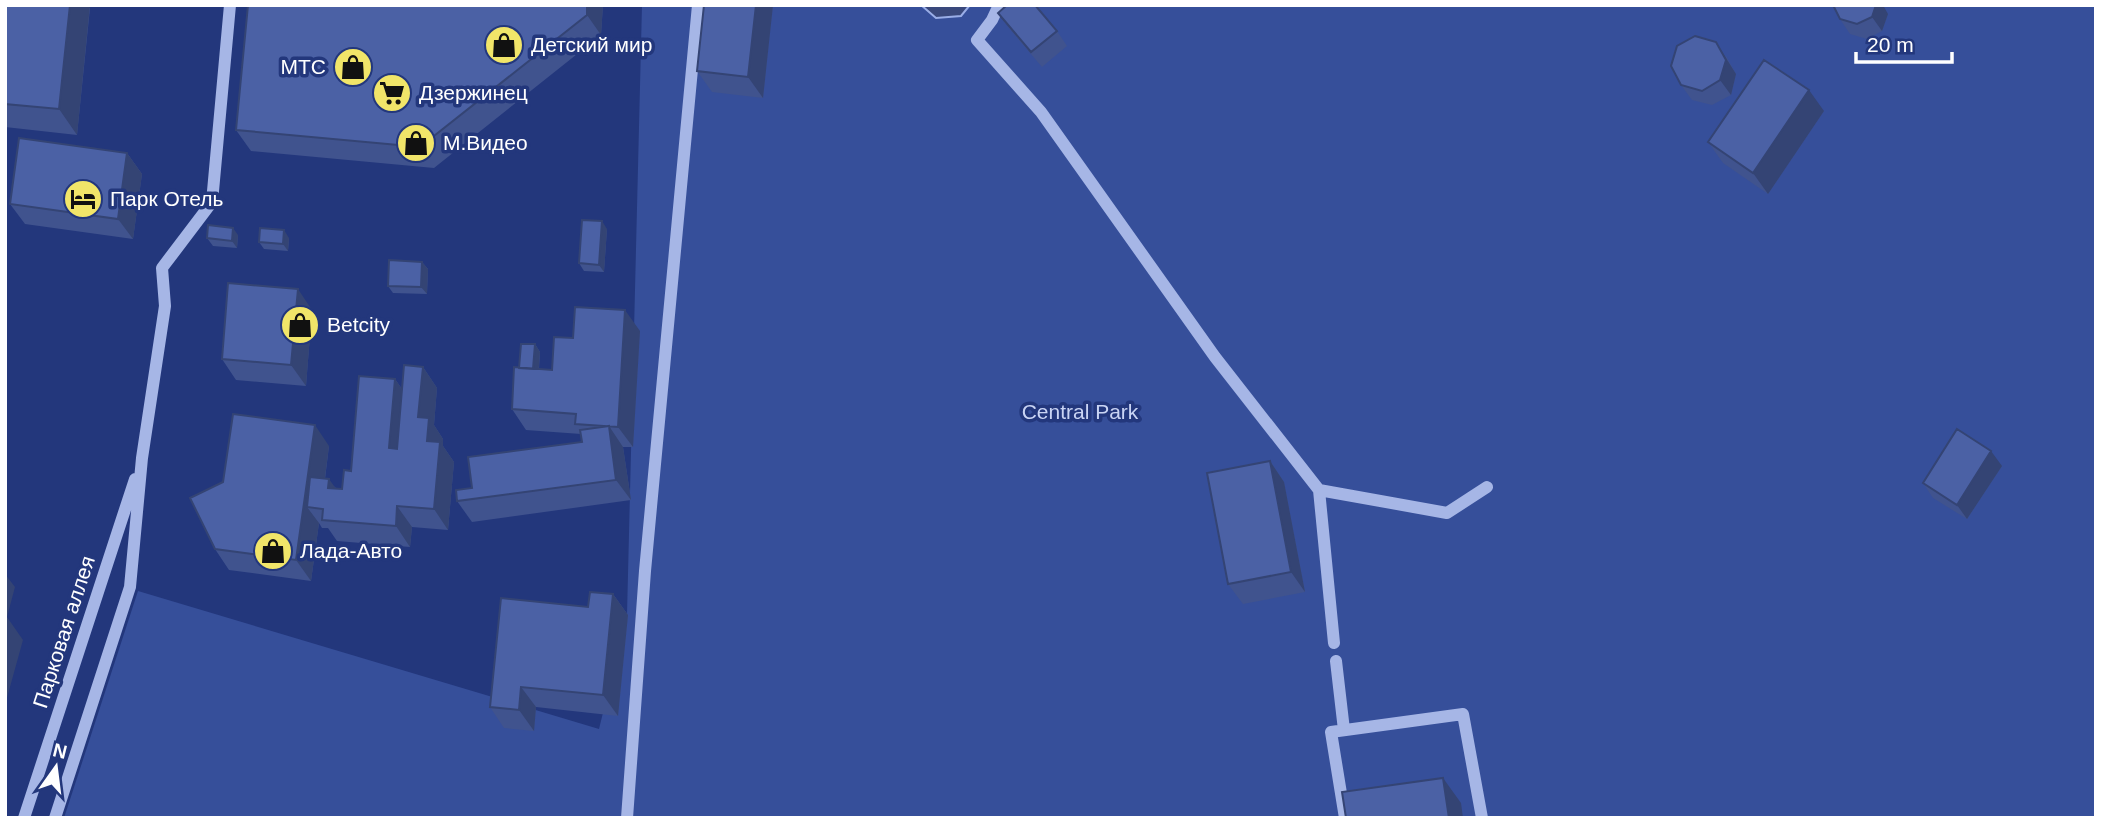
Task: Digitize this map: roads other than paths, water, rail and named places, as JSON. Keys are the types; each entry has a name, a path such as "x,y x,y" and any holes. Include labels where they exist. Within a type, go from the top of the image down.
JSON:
{"street":[{"name":"Парковая аллея","path":"55,818 130,587 142,458 165,306 162,268 212,202 230,5"},
{"path":"627,818 645,571 698,5"},
{"path":"999,5 977,40 1041,112 1215,357 1319,490 1334,643"},
{"name":"Парковая аллея","path":"24,818 142,458"},
{"path":"1319,490 1447,513 1487,487"},
{"path":"1336,661 1344,730"},
{"path":"1345,818 1331,732 1463,714 1482,818"}],"place":[{"name":"Детский мир","path":"504,45"},
{"name":"МТС","path":"353,67"},
{"name":"Дзержинец","path":"392,93"},
{"name":"М.Видео","path":"416,143"},
{"name":"Парк Отель","path":"83,199"},
{"name":"Betcity","path":"300,325"},
{"name":"Лада-Авто","path":"273,551"}],"park label":[{"name":"Central Park","path":"1080,412"}]}
